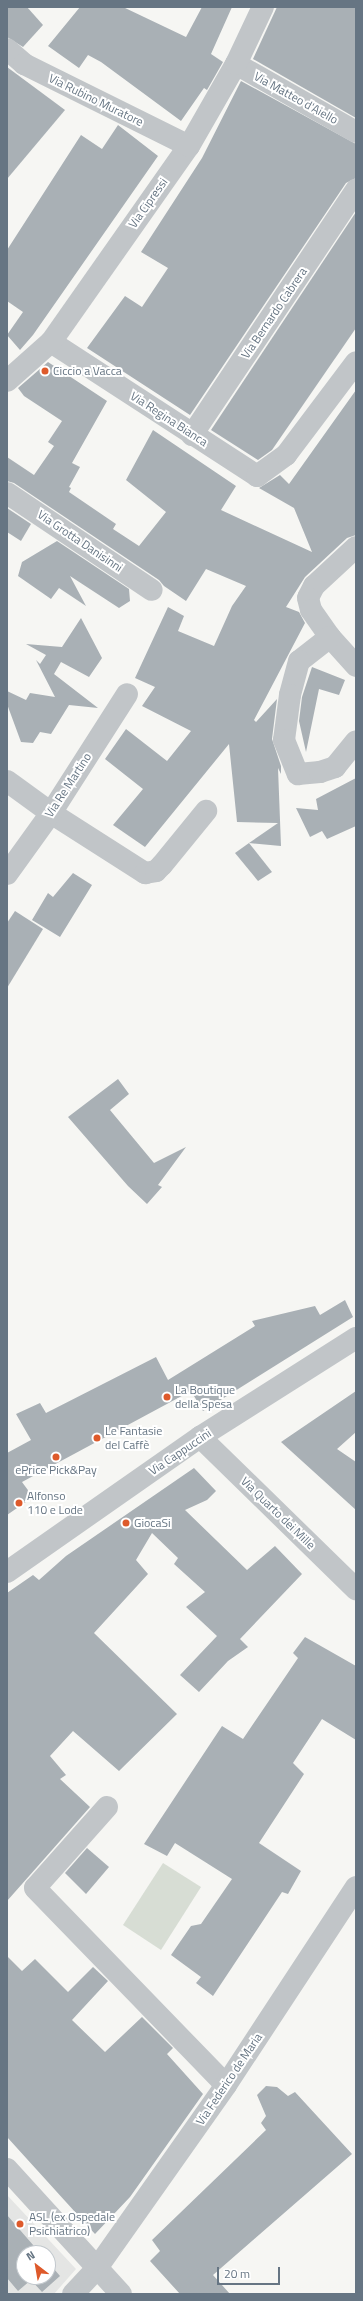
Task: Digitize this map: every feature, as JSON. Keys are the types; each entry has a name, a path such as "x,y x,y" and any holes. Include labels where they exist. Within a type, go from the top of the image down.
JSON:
{"street":[{"name":"Via Cipressi","path":"7,381 51,342 189,146 236,64 263,7"},
{"name":"Via Rubino Muratore","path":"7,49 24,64 189,146"},
{"name":"Via Matteo d'Aiello","path":"236,64 356,132"},
{"name":"Via Bernardo Cabrera","path":"192,435 356,190"},
{"name":"Via Regina Bianca","path":"51,342 257,476 286,455 356,362"},
{"name":"Via Grotta Danisinni","path":"7,493 152,590"},
{"path":"356,548 314,586 308,598 311,610 330,637 356,666"},
{"path":"330,637 299,661 290,695 284,740 298,774 320,772 335,767 356,741"},
{"name":"Via Re Martino","path":"7,874 51,813 127,694"},
{"path":"7,781 51,813 145,873 156,871 162,865 206,811"},
{"name":"Via Cappuccini","path":"7,1572 200,1437 356,1338"},
{"name":"Via Quarto dei Mille","path":"200,1437 356,1589"},
{"path":"107,1806 35,1888 226,2086"},
{"name":"Via Federico de Maria","path":"73,2294 97,2268 226,2086 356,1887"},
{"path":"7,2169 121,2294"}],"shaded area":[{"path":"163,1863 201,1887 161,1950 123,1925"},
{"name":"ASL (ex Ospedale Psichiatrico)","path":"7,2195 54,2245 16,2245 16,2285 56,2285 56,2248 76,2269 54,2294 7,2294"}],"building":[{"path":"7,7 27,7 43,25 23,47 7,37"},
{"path":"80,7 123,7 186,37 202,7 232,7 211,54 223,62 207,90 204,88 181,121 101,62 88,55 79,68 48,46"},
{"path":"277,7 356,7 356,118 253,59"},
{"path":"7,67 65,110 7,179"},
{"path":"241,81 356,144 356,178 346,183 190,415 87,348 125,296 142,307 168,268 141,252 202,158"},
{"path":"118,125 158,156 33,335 20,350 7,335 23,312 7,301 7,250 81,135 102,149"},
{"path":"356,212 356,328 272,450 258,460 211,430"},
{"path":"48,362 107,401 72,463 80,467 69,487 71,488 69,492 116,524 113,529 139,546 166,512 126,480 153,430 236,486 221,510 312,552 294,508 259,488 280,475 289,484 356,390 356,535 347,538 305,577 286,607 299,612 305,623 254,720 256,722 277,699 272,739 281,766 281,774 278,768 281,846 249,843 278,823 237,822 229,744 145,847 113,825 143,789 105,759 126,729 167,761 191,731 142,706 155,687 135,678 168,607 184,616 178,631 214,646 232,606 246,586 206,569 186,601 164,586 159,580 14,483 7,481 7,457 34,475 54,446 48,442 62,421 24,396 18,388"},
{"path":"7,508 31,524 21,541 7,532"},
{"path":"57,541 129,589 130,601 119,608 70,576 86,606 59,588 51,599 18,576 22,562"},
{"path":"81,618 102,658 89,677 61,662 54,674 98,708 69,705 51,734 40,732 33,743 21,742 7,704 7,691 26,700 30,693 55,697 36,660 40,664 46,655 26,644 62,647"},
{"path":"312,667 345,680 339,695 319,689 306,752 299,721 302,697"},
{"path":"356,778 356,826 327,839 322,831 310,837 296,808 318,810 316,799"},
{"path":"249,843 272,872 258,881 235,853"},
{"path":"73,873 92,885 60,937 32,920 48,893 53,897"},
{"path":"15,911 43,929 7,988 7,923"},
{"path":"118,1079 129,1094 110,1110 154,1163 186,1147 158,1185 162,1187 147,1204 128,1186 68,1117"},
{"path":"345,1300 353,1317 203,1411 191,1391 22,1482 33,1497 7,1515 7,1453 31,1440 16,1414 40,1403 46,1413 156,1357 168,1380 255,1326 252,1321 315,1306 320,1315"},
{"path":"356,1391 356,1432 337,1449 356,1462 356,1510 281,1442"},
{"path":"194,1468 216,1491 207,1500 185,1510 247,1570 275,1546 302,1574 240,1639 248,1647 228,1661 199,1692 180,1675 217,1636 186,1607 205,1592 174,1564 178,1558 152,1533 136,1560 148,1574 94,1633 177,1714 119,1771 73,1731 50,1756 66,1775 60,1779 90,1807 7,1901 7,1593 33,1575 39,1580 66,1556"},
{"path":"305,1637 356,1666 356,1740 322,1719 293,1763 304,1774 259,1843 301,1871 288,1894 282,1892 213,1996 196,1983 201,1977 171,1955 191,1926 201,1924 232,1879 175,1843 167,1856 144,1844 222,1726 243,1739 298,1658 293,1653"},
{"path":"87,1848 109,1867 86,1894 65,1873"},
{"path":"7,1956 22,1971 35,1959 68,1992 93,1967 108,1981 72,2020 105,2052 142,2017 173,2048 167,2054 203,2094 130,2197 95,2234 7,2137"},
{"path":"266,2086 277,2087 288,2096 295,2092 352,2154 213,2275 230,2294 180,2294 150,2261 160,2251 152,2240 266,2130 261,2123 266,2116 257,2095"},
{"path":"7,2215 33,2245 16,2245 16,2285 25,2285 18,2291 7,2278"},
{"path":"56,2271 60,2276 56,2280"},
{"path":"36,2285 50,2285 42,2292"}],"place":[{"name":"Ciccio a Vacca","path":"45,371"},
{"name":"La Boutique della Spesa","path":"167,1397"},
{"name":"Le Fantasie del Caffè","path":"97,1438"},
{"name":"ePrice Pick&Pay","path":"56,1457"},
{"name":"Alfonso 110 e Lode","path":"19,1503"},
{"name":"GiocaSi","path":"126,1523"},
{"name":"ASL (ex Ospedale Psichiatrico)","path":"20,2224"}]}
